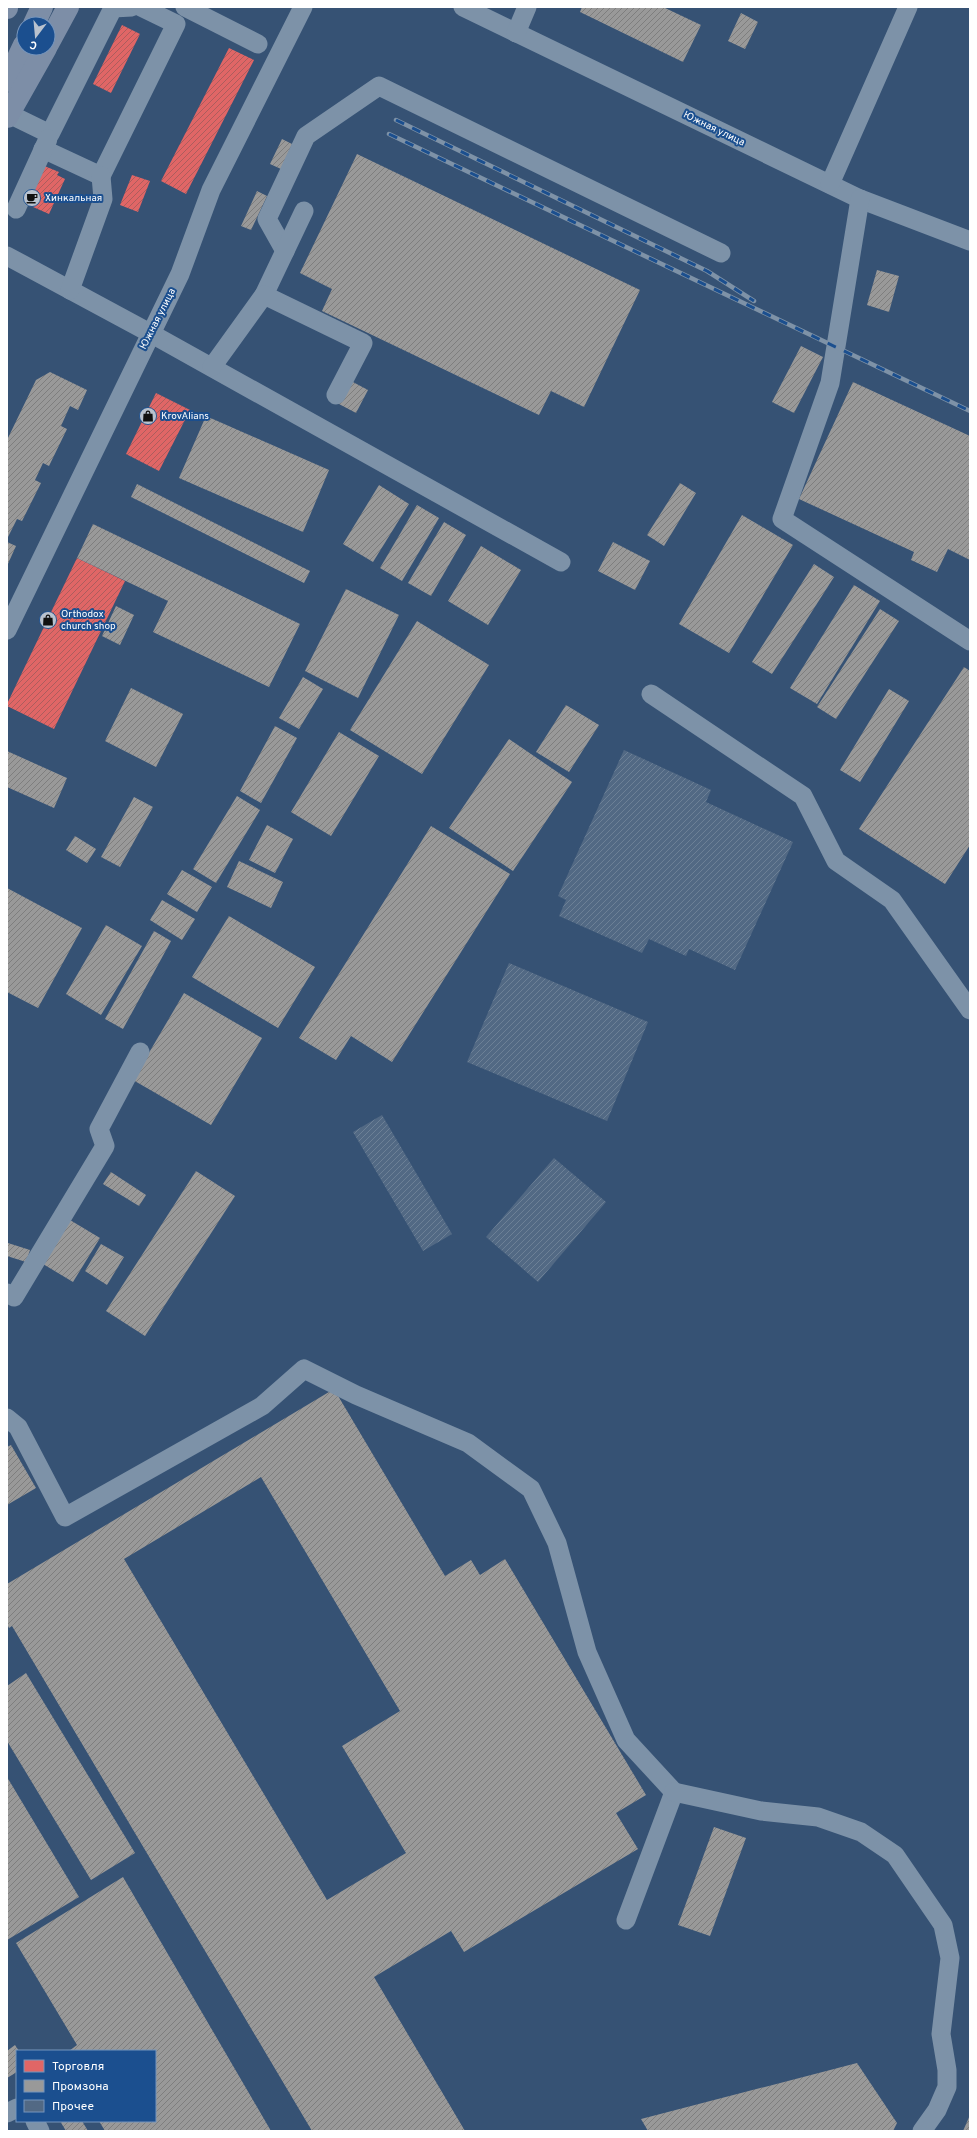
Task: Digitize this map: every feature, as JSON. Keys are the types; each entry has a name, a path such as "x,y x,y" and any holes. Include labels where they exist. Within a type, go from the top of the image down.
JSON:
{"main road":[{"path":"56,29 68,7"},
{"path":"7,81 19,56"},
{"path":"8,115 41,56"}],"street":[{"path":"16,209 47,142 113,8 132,7"},
{"path":"141,7 176,24"},
{"path":"70,290 103,199 101,176 185,7 258,44"},
{"name":"Южная улица","path":"7,630 180,274 211,190 304,7"},
{"name":"Южная улица","path":"463,7 860,199 970,241"},
{"path":"516,33 527,7"},
{"path":"830,184 908,7"},
{"path":"285,251 267,219 306,136 379,86 721,253"},
{"path":"8,115 101,176"},
{"path":"860,199 830,383 782,518 970,641"},
{"path":"212,367 264,295 304,212"},
{"path":"7,256 212,367 561,562"},
{"path":"264,295 363,343 336,395"},
{"path":"651,694 803,796 836,861 892,900 970,1010"},
{"path":"7,1293 14,1297 105,1146 99,1130 140,1052"},
{"path":"7,1418 18,1427 65,1517 262,1406 304,1369 356,1395 468,1444 531,1489 558,1543 587,1652 626,1740 674,1792 761,1811 818,1817 861,1832 895,1855 943,1925 950,1958 941,2034 947,2087 937,2110 922,2131"},
{"path":"626,1920 674,1792"},
{"path":"7,2113 16,2108"},
{"path":"36,2122 40,2131"}],"building: Торговля":[{"path":"122,25 140,34 111,93 93,84"},
{"path":"229,48 254,60 186,194 161,181"},
{"path":"42,165 59,172 57,175 65,179 49,214 24,203"},
{"path":"132,175 150,181 138,212 120,205"},
{"path":"156,393 190,410 159,471 126,454"},
{"path":"77,558 125,581 54,729 7,706 7,704"}],"building: Промзона":[{"path":"582,7 663,7 701,25 683,62 580,12"},
{"path":"741,13 758,22 745,49 728,41"},
{"path":"282,139 292,144 281,169 270,164"},
{"path":"357,154 640,290 584,407 551,391 539,415 322,311 332,289 300,273"},
{"path":"257,191 267,196 251,230 241,226"},
{"path":"877,270 899,276 889,312 867,305"},
{"path":"801,346 823,357 794,413 772,402"},
{"path":"50,372 87,390 78,410 70,406 61,426 67,429 49,466 43,463 35,480 41,483 22,521 17,519 7,539 7,440 36,380"},
{"path":"351,381 368,390 356,413 339,404"},
{"path":"853,382 970,436 970,560 948,549 937,572 911,560 914,552 799,499"},
{"path":"206,416 329,470 303,532 179,478"},
{"path":"680,483 696,493 664,546 647,535"},
{"path":"137,484 310,571 304,583 131,497"},
{"path":"379,485 409,504 373,562 343,544"},
{"path":"417,505 439,518 402,581 380,568"},
{"path":"742,515 793,545 729,653 679,624"},
{"path":"444,522 466,535 431,596 408,583"},
{"path":"93,524 300,624 269,687 153,632 168,601 77,558"},
{"path":"7,542 16,546 7,566"},
{"path":"613,542 650,561 635,590 598,571"},
{"path":"481,546 521,570 488,625 448,601"},
{"path":"814,564 834,577 772,674 752,662"},
{"path":"854,585 880,601 817,704 790,688"},
{"path":"346,589 399,615 358,698 305,671"},
{"path":"116,606 134,615 120,645 102,636"},
{"path":"880,609 899,621 836,719 817,707"},
{"path":"417,621 489,665 422,774 350,730"},
{"path":"964,667 970,671 970,845 945,884 859,829"},
{"path":"303,677 323,689 299,729 279,718"},
{"path":"131,688 183,714 156,767 105,741"},
{"path":"889,689 909,701 860,782 840,770"},
{"path":"566,705 599,725 569,772 536,752"},
{"path":"275,726 297,738 261,803 240,791"},
{"path":"339,732 379,756 331,836 291,812"},
{"path":"509,739 572,782 513,871 449,828"},
{"path":"7,751 67,778 54,808 7,787"},
{"path":"237,796 260,810 216,883 193,869"},
{"path":"134,797 153,807 120,867 101,857"},
{"path":"267,825 293,839 275,873 249,860"},
{"path":"431,826 510,874 392,1062 351,1036 336,1060 299,1038"},
{"path":"75,836 96,849 87,863 66,850"},
{"path":"239,861 283,882 271,908 227,887"},
{"path":"182,870 212,887 197,912 167,894"},
{"path":"7,888 82,928 38,1008 7,992"},
{"path":"162,900 195,919 182,940 150,920"},
{"path":"229,916 315,967 278,1028 192,977"},
{"path":"106,925 142,946 101,1015 66,994"},
{"path":"154,931 171,941 123,1029 105,1019"},
{"path":"184,993 262,1038 211,1125 133,1080"},
{"path":"196,1171 235,1196 145,1336 106,1311"},
{"path":"111,1172 146,1195 139,1206 103,1184"},
{"path":"70,1220 100,1238 73,1282 43,1264"},
{"path":"8,1243 30,1250 26,1262 7,1256"},
{"path":"101,1244 124,1257 107,1285 85,1271"},
{"path":"334,1389 445,1576 471,1560 480,1575 505,1559 646,1795 616,1813 638,1849 464,1952 451,1931 374,1977 465,2131 312,2131 12,1626 9,1628 7,1624 7,1584","holes":["261,1477 400,1711 342,1746 406,1853 327,1900 124,1559"]},
{"path":"11,1445 36,1488 7,1505 7,1447"},
{"path":"26,1673 135,1853 91,1880 7,1741 7,1686"},
{"path":"7,1777 79,1897 7,1940"},
{"path":"714,1827 746,1838 710,1936 678,1925"},
{"path":"123,1877 271,2131 105,2131 100,2122 156,2122 156,2050 70,2050 77,2045 16,1943"},
{"path":"15,2045 18,2050 16,2050 16,2073 7,2078 7,2051"},
{"path":"857,2063 897,2123 893,2131 648,2131 641,2119"},
{"path":"970,2115 970,2131 963,2131"},
{"path":"61,2122 83,2122 88,2131 66,2131"}],"building: Прочее":[{"path":"624,750 711,790 706,802 793,842 735,970 689,949 686,956 649,939 642,953 559,916 566,900 558,896"},
{"path":"509,963 648,1022 607,1121 467,1062"},
{"path":"382,1115 452,1234 423,1251 353,1132"},
{"path":"554,1158 606,1202 538,1282 486,1237"}],"railway":[{"path":"396,120 707,271 754,301"},
{"path":"389,134 970,411"}],"place":[{"name":"Хинкальная","path":"32,198"},
{"name":"KrovAlians","path":"148,416"},
{"name":"Orthodox church shop","path":"48,620"}]}
